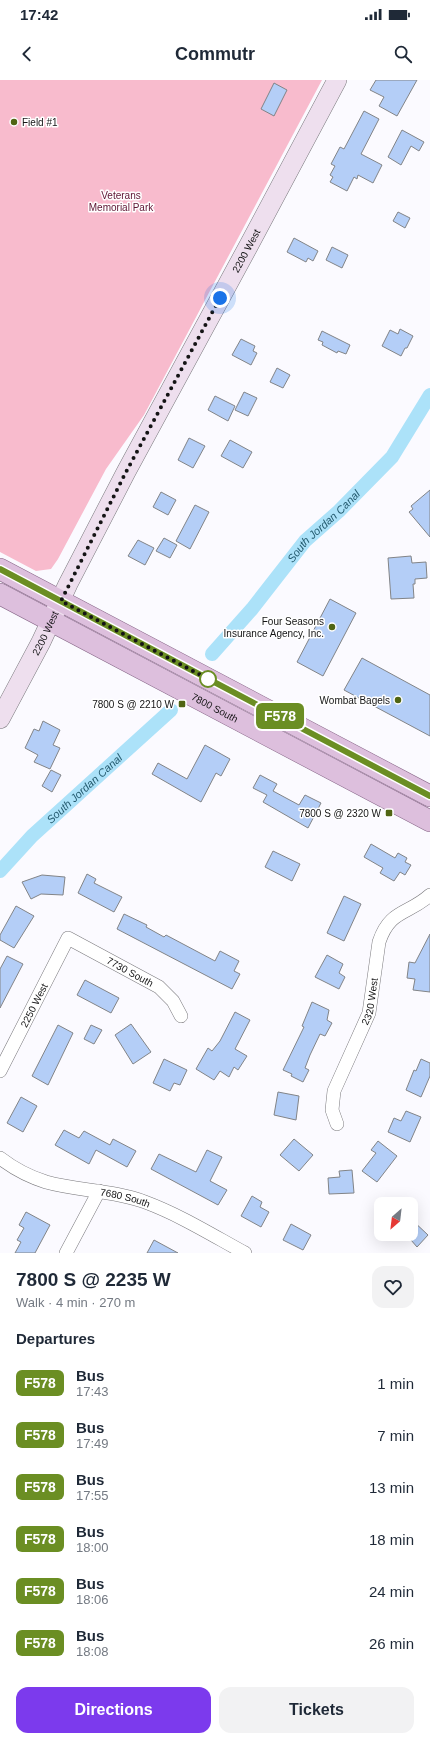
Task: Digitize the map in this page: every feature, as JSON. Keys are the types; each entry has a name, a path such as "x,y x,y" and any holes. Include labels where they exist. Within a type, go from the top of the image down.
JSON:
{"main road":[{"path":"0,569 430,796"},
{"name":"7800 South","path":"0,594 430,821"}],"street":[{"name":"2200 West","path":"0,719 126,472 250,245 337,80"},
{"name":"2320 West","path":"337,1124 332,1110 334,1090 369,1012 379,942 383,931 388,922 430,895"},
{"name":"7730 South","path":"68,938 159,987 173,1001 181,1016"},
{"name":"2250 West","path":"0,1071 68,938"},
{"name":"7680 South","path":"0,1158 24,1173 45,1182 98,1191 137,1200 162,1209 245,1253"},
{"path":"66,1253 98,1191"}],"green space":[{"name":"Veterans Memorial Park","path":"0,80 322,80 144,415 106,469 58,559 51,569 36,571 0,552"}],"building":[{"path":"376,80 417,80 397,116 379,106 384,97 370,90"},
{"path":"274,83 287,90 274,116 261,109"},
{"path":"364,111 379,119 361,154 382,165 373,183 358,175 357,179 354,177 347,191 330,182 333,177 330,175 335,166 331,164 340,147 344,149"},
{"path":"402,130 424,142 419,151 411,146 401,165 388,157"},
{"path":"398,212 410,218 405,228 393,221"},
{"path":"294,238 318,251 313,261 308,258 306,262 287,252"},
{"path":"332,247 348,255 342,268 326,260"},
{"path":"400,329 413,336 401,356 382,346 390,330 398,334"},
{"path":"322,331 350,345 346,354 338,351 337,353 322,345 323,342 318,340"},
{"path":"241,339 255,346 253,351 257,353 251,365 232,355"},
{"path":"277,368 290,375 283,388 270,382"},
{"path":"244,392 257,398 248,416 235,410"},
{"path":"215,396 235,406 228,421 208,410"},
{"path":"189,438 205,446 193,468 178,460"},
{"path":"230,440 252,452 243,468 221,456"},
{"path":"430,490 430,537 409,512 413,509 411,506"},
{"path":"161,492 176,500 168,515 153,507"},
{"path":"195,505 209,512 190,549 176,541"},
{"path":"164,538 177,545 170,558 156,551"},
{"path":"138,540 154,548 145,565 128,556"},
{"path":"411,556 412,563 426,562 427,578 415,579 415,584 413,584 414,598 391,599 388,558"},
{"path":"330,599 356,613 323,676 297,662"},
{"path":"362,658 430,695 430,736 344,690"},
{"path":"43,721 60,730 53,745 60,748 50,769 34,762 38,755 25,748 34,729 39,731"},
{"path":"205,745 230,759 221,776 216,773 201,802 152,774 158,763 187,779"},
{"path":"51,770 61,775 52,792 42,786"},
{"path":"260,775 277,784 273,791 299,805 305,795 321,803 308,828 263,802 267,795 253,788"},
{"path":"371,844 395,858 398,853 407,858 405,862 411,865 405,875 400,872 394,881 380,873 383,868 364,857"},
{"path":"273,851 300,864 292,881 265,867"},
{"path":"87,874 96,879 94,883 122,897 114,912 78,893"},
{"path":"42,875 65,877 63,895 41,894 31,899 22,882"},
{"path":"344,896 361,904 344,941 327,933"},
{"path":"16,906 34,916 14,948 0,940 0,935"},
{"path":"124,914 147,925 146,927 164,937 166,935 215,961 220,951 239,961 234,971 240,974 232,989 117,929"},
{"path":"430,934 430,992 413,990 415,979 407,978 409,962 415,963"},
{"path":"327,955 343,964 339,973 345,977 339,989 315,977"},
{"path":"7,956 23,964 0,1008 0,969"},
{"path":"85,980 119,998 111,1013 77,995"},
{"path":"312,1002 329,1010 327,1020 332,1023 325,1036 320,1034 305,1068 309,1070 303,1082 291,1076 292,1074 283,1070 304,1027 302,1026"},
{"path":"235,1012 250,1020 235,1049 247,1056 238,1070 234,1067 229,1077 220,1071 214,1080 196,1069 208,1048 212,1051 220,1041"},
{"path":"131,1024 151,1052 133,1064 115,1035"},
{"path":"58,1025 73,1033 48,1085 32,1076"},
{"path":"91,1025 102,1030 94,1044 84,1039"},
{"path":"164,1059 187,1070 180,1085 174,1083 170,1091 153,1083"},
{"path":"421,1059 430,1063 430,1076 421,1097 406,1090 414,1070 416,1071"},
{"path":"278,1092 299,1096 296,1120 274,1115"},
{"path":"21,1097 37,1106 23,1132 7,1123"},
{"path":"406,1111 421,1117 410,1142 388,1132 394,1118 401,1121"},
{"path":"64,1130 79,1138 84,1131 110,1145 113,1139 136,1151 127,1167 96,1150 89,1164 55,1145"},
{"path":"294,1139 313,1155 299,1171 280,1155"},
{"path":"378,1141 397,1156 377,1182 362,1171 376,1153 371,1150"},
{"path":"207,1150 222,1157 210,1181 227,1190 218,1205 151,1169 159,1154 196,1172"},
{"path":"352,1170 354,1193 329,1194 328,1178 340,1177 339,1171"},
{"path":"252,1196 262,1202 260,1207 269,1212 261,1227 241,1216"},
{"path":"26,1212 50,1225 35,1253 15,1253 21,1242 17,1240 24,1228 19,1225"},
{"path":"291,1224 311,1235 303,1250 283,1240"},
{"path":"418,1226 428,1235 417,1247 412,1241 418,1241"},
{"path":"154,1240 178,1253 147,1253"}],"waterway":[{"name":"South Jordan Canal","path":"212,654 252,609 305,541 339,511 392,457 430,395"},
{"name":"South Jordan Canal","path":"0,871 32,836 171,710"}],"bus line":[{"name":"F578","path":"0,569 430,796"}],"place":[{"name":"Field #1","path":"14,122"},
{"name":"Four Seasons Insurance Agency, Inc.","path":"332,627"},
{"name":"Wombat Bagels","path":"398,700"},
{"name":"7800 S @ 2210 W","path":"182,704"},
{"name":"7800 S @ 2320 W","path":"389,813"}],"route":[{"path":"208,679 210,680 61,601 68,584 126,472 220,298"}]}
